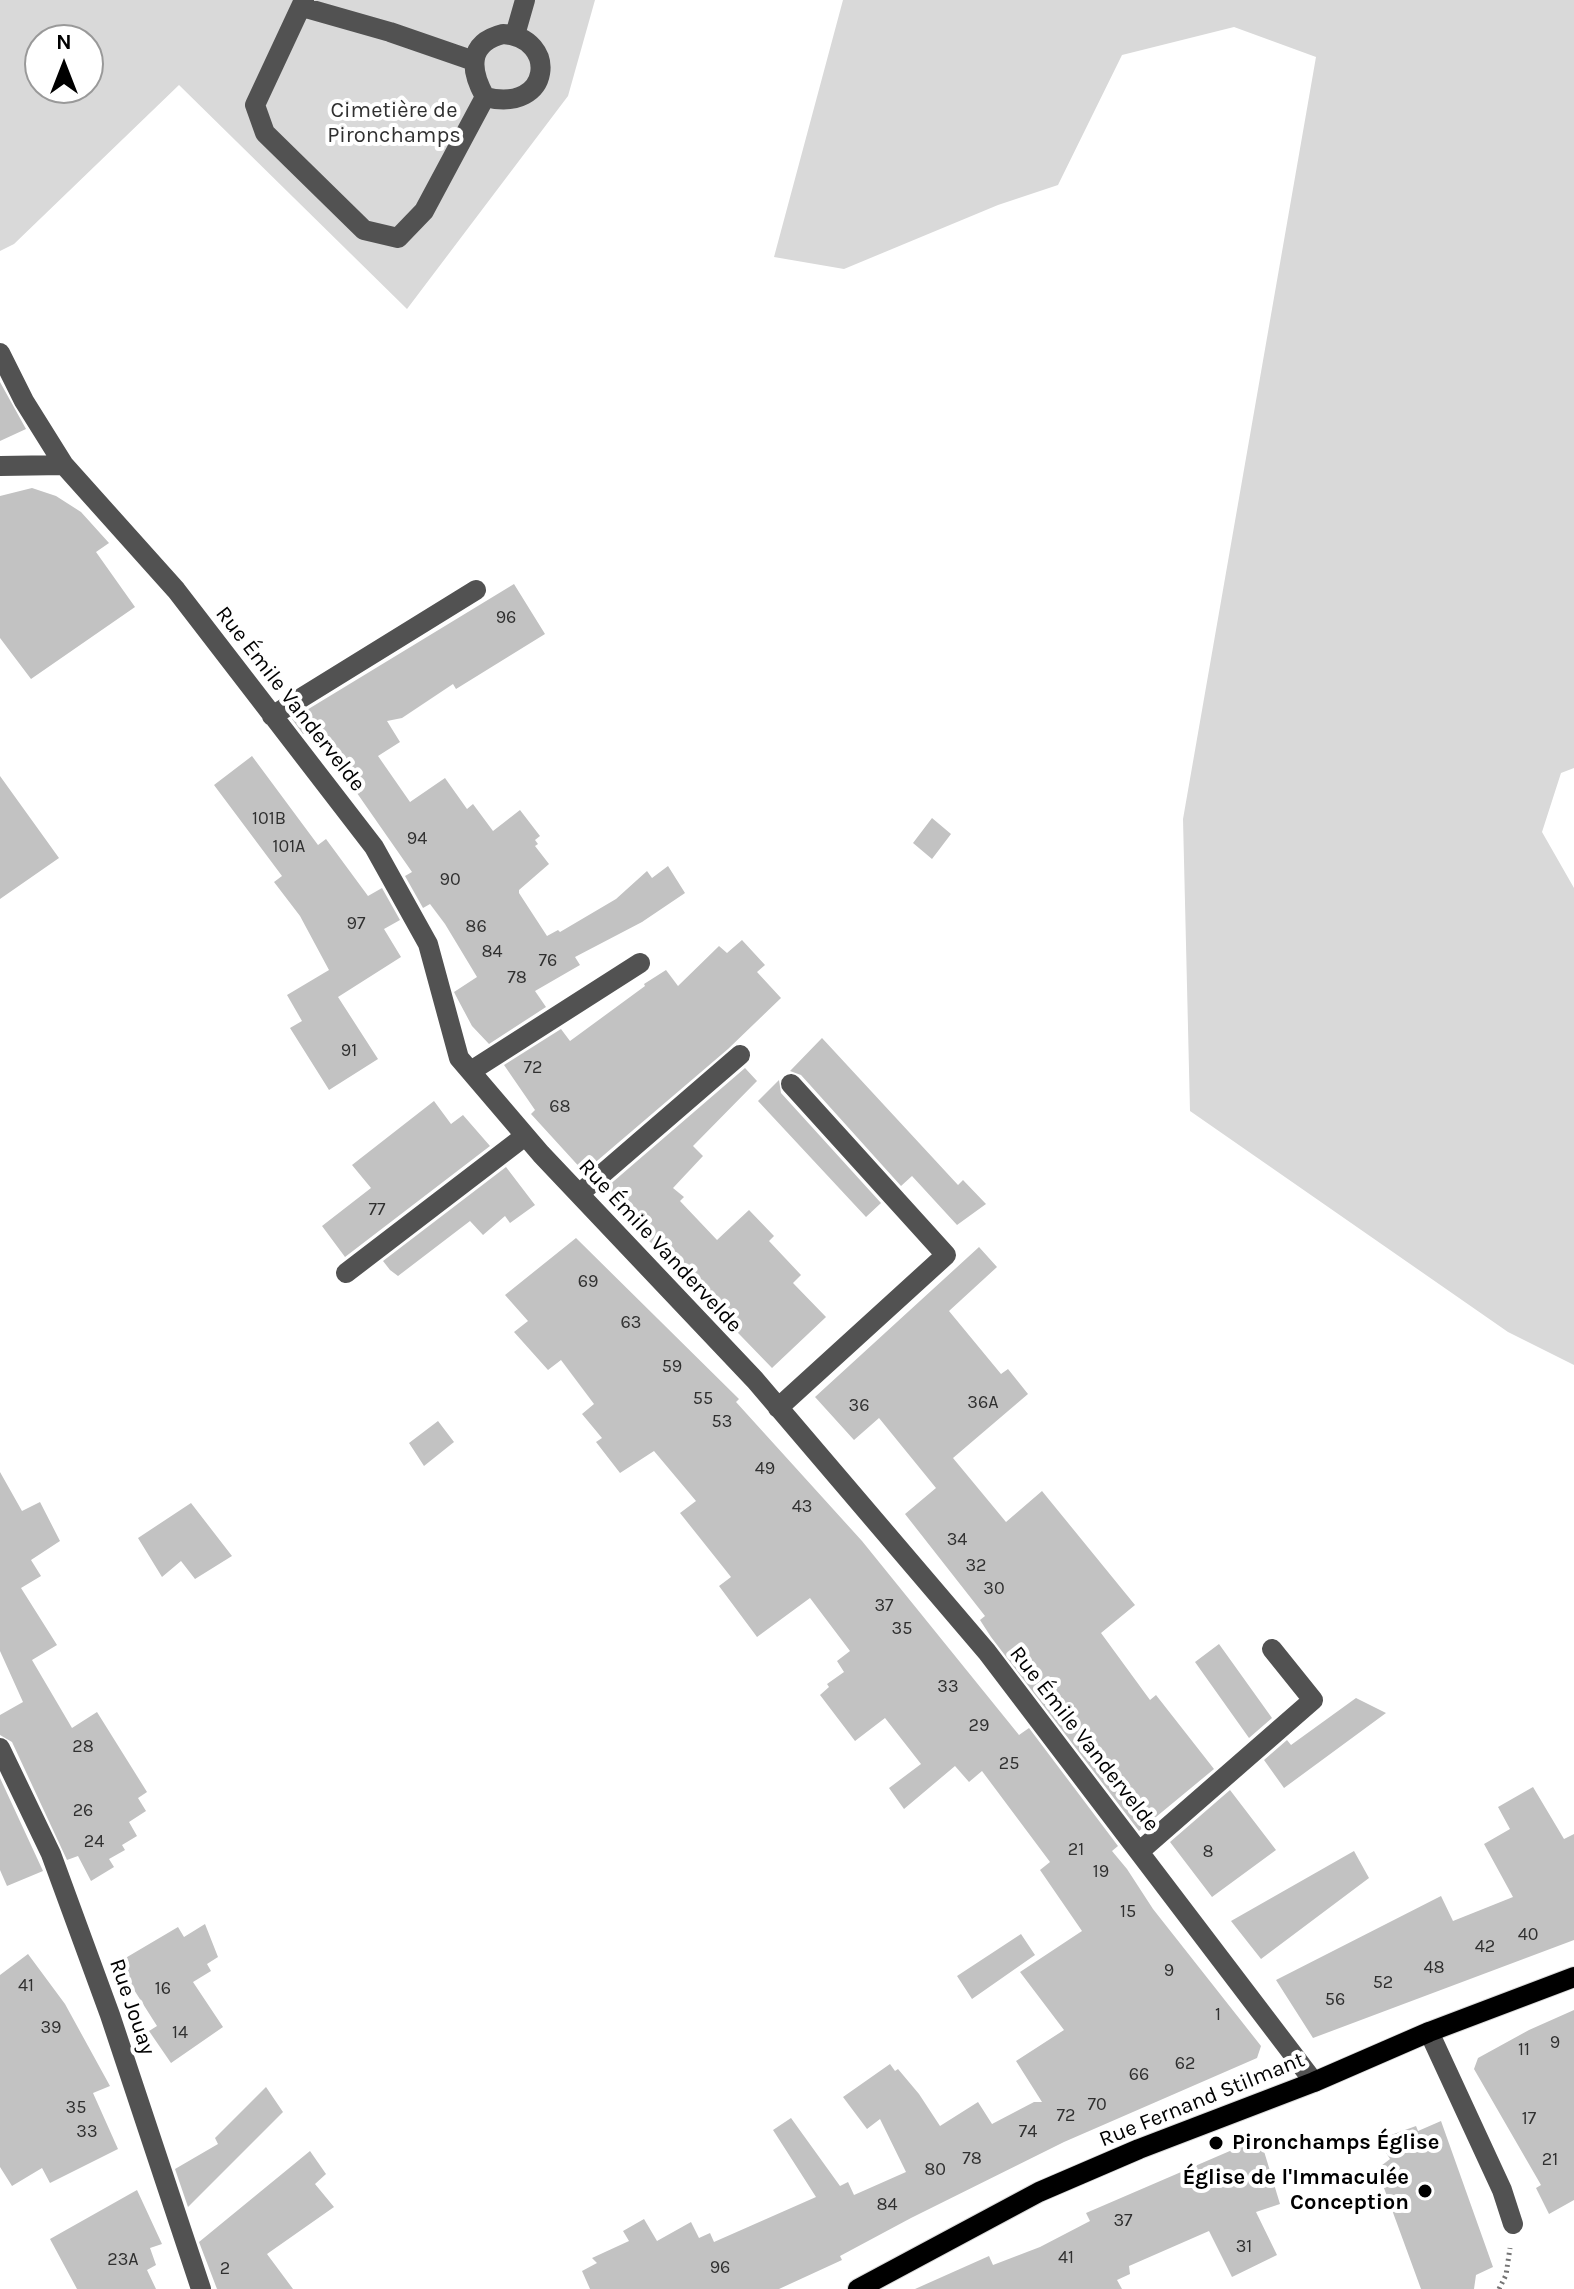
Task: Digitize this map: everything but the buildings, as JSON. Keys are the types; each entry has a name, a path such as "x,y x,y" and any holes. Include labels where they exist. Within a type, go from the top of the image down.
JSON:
{"main road":[{"name":"Rue Fernand Stilmant","path":"858,2289 1039,2192 1139,2149 1314,2082 1429,2032 1574,1977"}],"street":[{"path":"515,35 525,0"},
{"path":"474,61 303,4 255,105 265,133 364,230 398,238 424,211 485,97"},
{"path":"503,34 526,39 539,58 541,70 538,81 523,97 500,101 485,97 474,73 478,50 486,41 503,34"},
{"name":"Rue Émile Vandervelde","path":"0,353 24,401 64,465 176,590 374,847 428,944 459,1058 525,1136 778,1408 987,1652 1314,2082"},
{"path":"0,466 64,465"},
{"path":"272,716 476,590"},
{"path":"471,1071 640,963"},
{"path":"579,1194 740,1055"},
{"path":"778,1408 946,1255 791,1084"},
{"path":"346,1273 525,1136"},
{"path":"1140,1851 1313,1700 1272,1649"},
{"name":"Rue Jouay","path":"0,1748 51,1854 110,2015 201,2289"},
{"path":"1429,2032 1502,2190 1513,2224"}],"path":[{"path":"1499,2289 1506,2275 1513,2224"}],"green space":[{"name":"Cimetière de Pironchamps","path":"0,0 595,0 568,96 407,309 179,85 14,244 0,251"},
{"path":"843,0 1574,0 1574,768 1561,773 1542,832 1574,888 1574,1365 1508,1332 1190,1111 1183,819 1316,57 1234,27 1122,55 1058,185 998,205 844,269 774,257"}],"place":[{"name":"Pironchamps Église","path":"1216,2143"},
{"name":"Église de l'Immaculée Conception","path":"1425,2191"}]}
